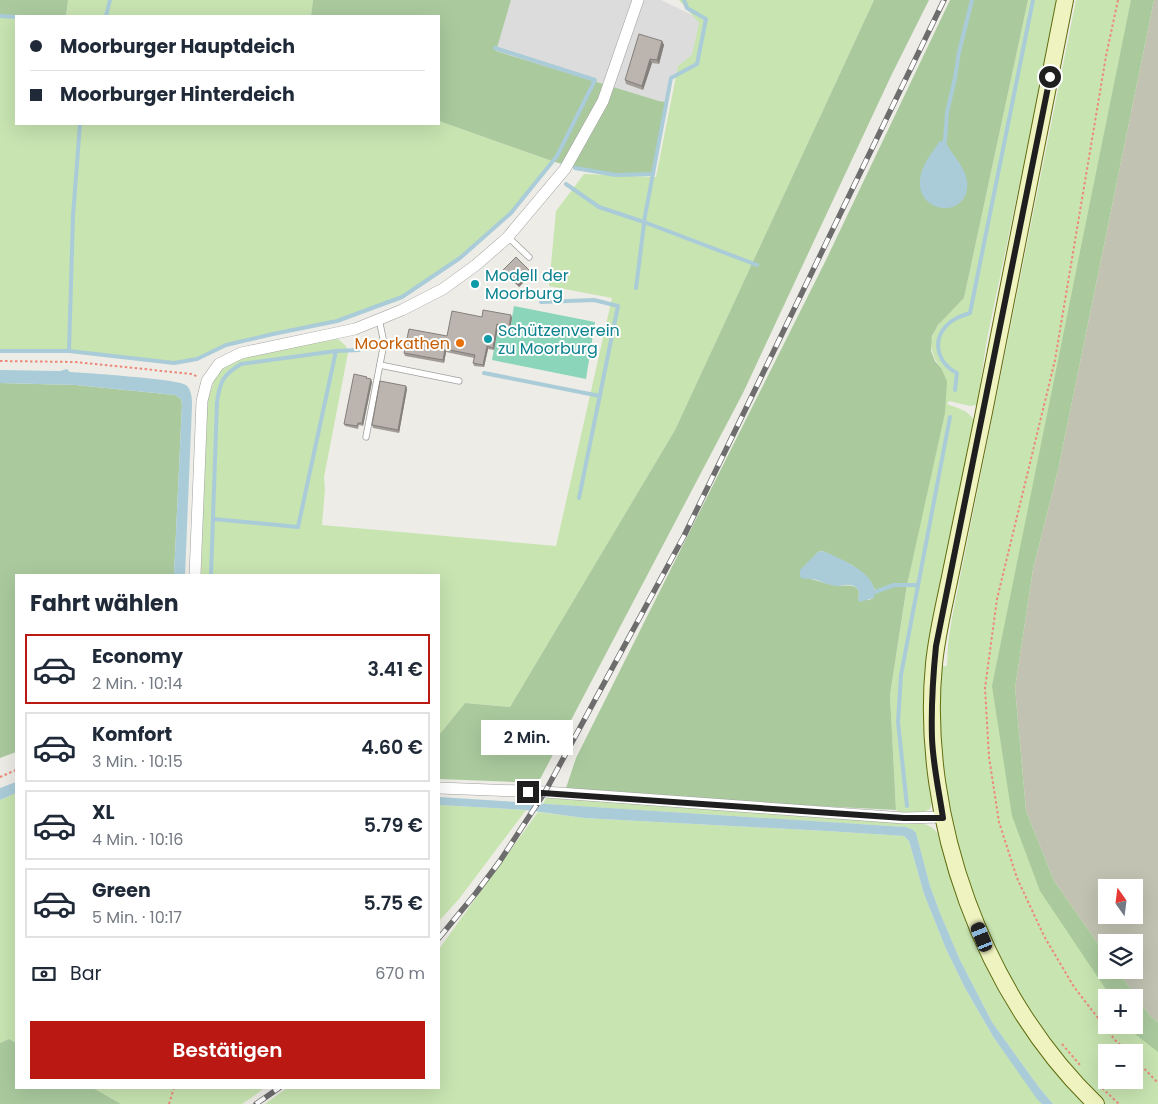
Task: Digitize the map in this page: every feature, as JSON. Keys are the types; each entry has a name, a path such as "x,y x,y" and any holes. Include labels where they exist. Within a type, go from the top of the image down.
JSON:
{"main road":[{"path":"1065,0 936,646 932,697 932,739 943,818 952,854 982,937 1018,1007 1043,1044 1096,1104"}],"street":[{"path":"195,574 202,401 207,381 219,364 240,353 355,329 402,310 443,288 476,265 508,237 565,169 602,101 638,0"},
{"path":"440,788 546,792 904,818 943,818"}],"lane":[{"path":"508,237 529,257"},
{"path":"366,437 384,342 379,319"},
{"path":"380,365 459,381"}],"path":[{"path":"1118,0 1106,56 1055,360 997,599 985,688 989,757 999,822 1017,878 1044,936 1074,986 1119,1044"},
{"path":"0,361 76,362 192,374 207,381"},
{"path":"0,777 15,770"},
{"path":"1061,1042 1084,1068"},
{"path":"1143,1067 1158,1083"},
{"path":"169,1104 174,1089"},
{"path":"1103,1089 1119,1104"}],"shaded area":[{"path":"511,0 661,0 705,21 696,62 673,76 667,102 495,51"},
{"path":"1154,0 1158,0 1158,1022 1150,1016 1143,1006 1143,989 1131,989 1123,979 1143,979 1143,934 1098,934 1098,944 1054,881 1026,811 1015,688 1033,569 1058,470"}],"green space":[{"path":"0,0 68,0 66,15 0,16"},
{"path":"68,0 313,0 311,15 66,15"},
{"path":"313,0 511,0 496,51 667,102 653,173 616,175 575,168 440,121 440,15 311,15"},
{"path":"679,0 874,0 675,430 510,707 465,703 440,734 440,574 201,574 207,403 215,378 222,369 246,356 338,339 346,346 348,353 324,477 322,525 556,546 612,298 549,286 556,211 584,174 656,177 678,66 692,55 699,23"},
{"path":"874,0 929,0 891,76 743,393 538,783 440,779 440,734 465,703 510,707 675,430"},
{"path":"950,0 1028,0 964,298 938,325 932,336 931,351 947,381 945,413 907,585 890,695 896,810 601,795 566,788 576,758 825,262","holes":["823,551 852,565 875,589 873,598 869,600 858,599 858,590 853,586 833,585 811,579 812,559 818,552"]},
{"path":"1028,0 1058,0 987,339 977,405 970,406 949,401 947,404 966,412 974,421 925,697 925,733 933,800 930,809 924,812 904,814 896,810 890,695 941,368 934,357 932,338 941,322 964,298"},
{"path":"1076,0 1154,0 1058,470 1033,569 1015,688 1026,811 1054,881 1098,944 1098,979 1123,979 1131,989 1098,989 1098,1034 1143,1034 1143,1006 1150,1016 1158,1022 1158,1104 1104,1104 1094,1095 1065,1062 1024,1004 984,928 959,859 943,783 938,708 941,666 947,666 948,644"},
{"path":"1131,0 1154,0 1058,470 1033,569 1015,688 1026,811 1054,881 1098,944 1098,978 1040,891 1012,816 992,686"},
{"path":"0,16 15,17 15,125 440,125 440,121 552,161 511,213 460,258 402,297 337,321 226,345 187,361 174,363 69,351 0,351"},
{"path":"514,306 595,322 586,379 492,360 498,327 510,329"},
{"path":"0,383 76,385 175,395 181,399 182,405 174,574 15,574 15,752 0,758"},
{"path":"15,793 15,1042 9,1039 0,1043 0,800"},
{"path":"546,798 902,821 922,823 931,827 938,834 958,896 1087,1104 1053,1104 992,1022 960,960 940,913 930,886 916,834 913,830 906,827 543,804"},
{"path":"440,805 526,810 459,899 440,920"},
{"path":"538,812 584,818 904,836 909,841 924,894 946,949 965,988 994,1038 1042,1104 265,1104 286,1089 440,1089 440,948"},
{"path":"1099,979 1123,979 1131,989 1106,989"},
{"path":"1143,1006 1150,1016 1158,1022 1158,1052 1135,1034 1143,1034"},
{"path":"9,1039 15,1042 15,1089 95,1089 121,1104 0,1104 0,1043"},
{"path":"95,1089 263,1089 242,1104 121,1104"}],"water":[{"path":"940,141 945,141 964,170 967,181 966,194 960,203 952,207 942,208 932,205 925,198 920,188 922,170"},
{"path":"67,369 70,372 167,381 186,385 189,389 192,406 185,574 174,574 181,399 175,395 76,385 0,383 0,370 60,371"},
{"path":"823,551 857,568 865,575 875,589 874,598 859,602 859,591 853,585 834,586 800,577 800,570 818,552"},
{"path":"15,782 15,793 0,800 0,788"},
{"path":"440,797 906,827 913,830 916,833 930,886 960,960 992,1022 1053,1104 1042,1104 1037,1099 994,1038 965,988 946,949 924,894 909,841 904,836 584,818 526,810 440,805"}],"building":[{"path":"639,34 662,41 657,60 650,59 642,86 625,80"},
{"path":"516,257 531,272 518,285 503,270"},
{"path":"483,310 511,315 509,327 497,324 493,348 487,346 483,365 473,363 475,355 445,349 443,360 404,353 409,329 447,336 452,311 482,317"},
{"path":"354,374 371,379 362,423 358,423 357,426 344,424"},
{"path":"380,381 406,386 398,430 372,425"}],"waterway":[{"path":"106,15 110,0"},
{"path":"636,288 645,216 671,78 697,64 706,19 687,8 684,0"},
{"path":"945,141 947,113 972,0"},
{"path":"955,390 957,373 942,359 938,346 939,339 948,324 970,313 1033,0"},
{"path":"0,16 15,17"},
{"path":"69,351 174,363 197,359 226,345 337,321 402,297 460,258 511,213 557,156 595,80 495,48"},
{"path":"0,351 69,351 73,216 80,125"},
{"path":"575,168 616,175 653,174"},
{"path":"566,184 599,207 757,265"},
{"path":"541,302 594,300 618,306 579,498"},
{"path":"336,351 359,350"},
{"path":"211,574 217,402 223,379 241,364 336,351 298,527 213,519"},
{"path":"484,373 600,396"},
{"path":"907,806 898,722 901,675 950,417"},
{"path":"875,592 894,585 918,585"}],"railway":[{"path":"440,937 500,861 545,792 684,536 944,0"},
{"path":"256,1104 278,1089"}],"place":[{"name":"Modell der Moorburg","path":"475,284"},
{"name":"Schützenverein zu Moorburg","path":"488,339"},
{"name":"Moorkathen","path":"460,343"}],"route":[{"path":"528,792 904,818 943,818 932,739 932,697 936,646 1050,77"}]}
